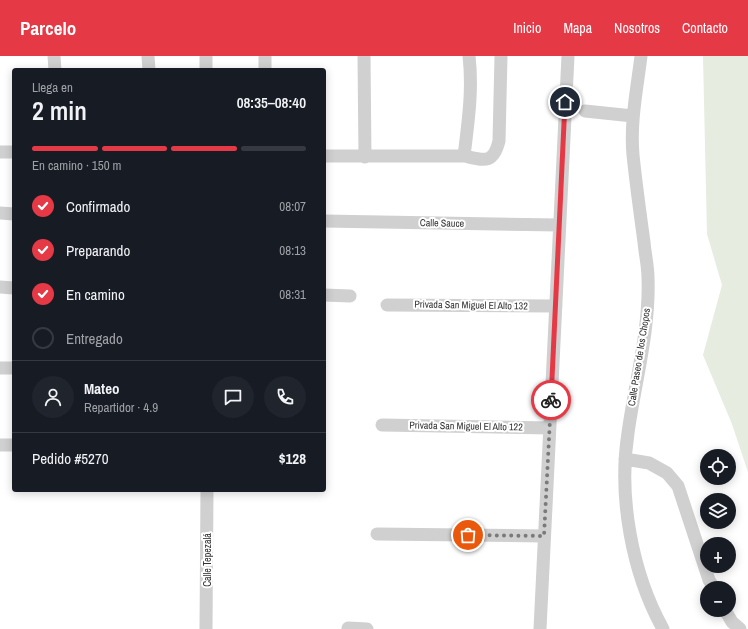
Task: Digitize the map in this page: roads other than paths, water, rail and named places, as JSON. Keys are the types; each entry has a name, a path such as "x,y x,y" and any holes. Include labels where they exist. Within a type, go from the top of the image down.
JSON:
{"street":[{"path":"54,56 55,68"},
{"path":"148,56 149,68"},
{"path":"206,56 206,68"},
{"path":"264,56 265,68"},
{"path":"364,56 365,157"},
{"path":"464,156 470,102 471,71 469,56"},
{"path":"326,156 464,156 481,160 493,156 497,151 499,141 501,56"},
{"path":"540,629 568,56"},
{"name":"Calle Paseo de los Chopos","path":"641,56 633,116 633,153 648,277 647,316 627,435 625,459 626,508 632,546 642,582 663,629"},
{"path":"585,111 633,116"},
{"path":"0,152 12,152"},
{"path":"0,213 12,214"},
{"name":"Calle Sauce","path":"326,220 559,225"},
{"path":"0,287 12,288"},
{"path":"326,295 350,296"},
{"name":"Privada San Miguel El Alto 132","path":"387,304 556,306"},
{"path":"0,368 12,368"},
{"name":"Privada San Miguel El Alto 122","path":"382,425 550,428"},
{"path":"0,445 12,445"},
{"path":"625,459 649,463 667,474 678,486 710,581"},
{"name":"Calle Tepezalá","path":"206,629 207,492"},
{"path":"377,534 544,536"},
{"path":"729,617 732,622 740,629"},
{"path":"348,628 367,629"}]}
